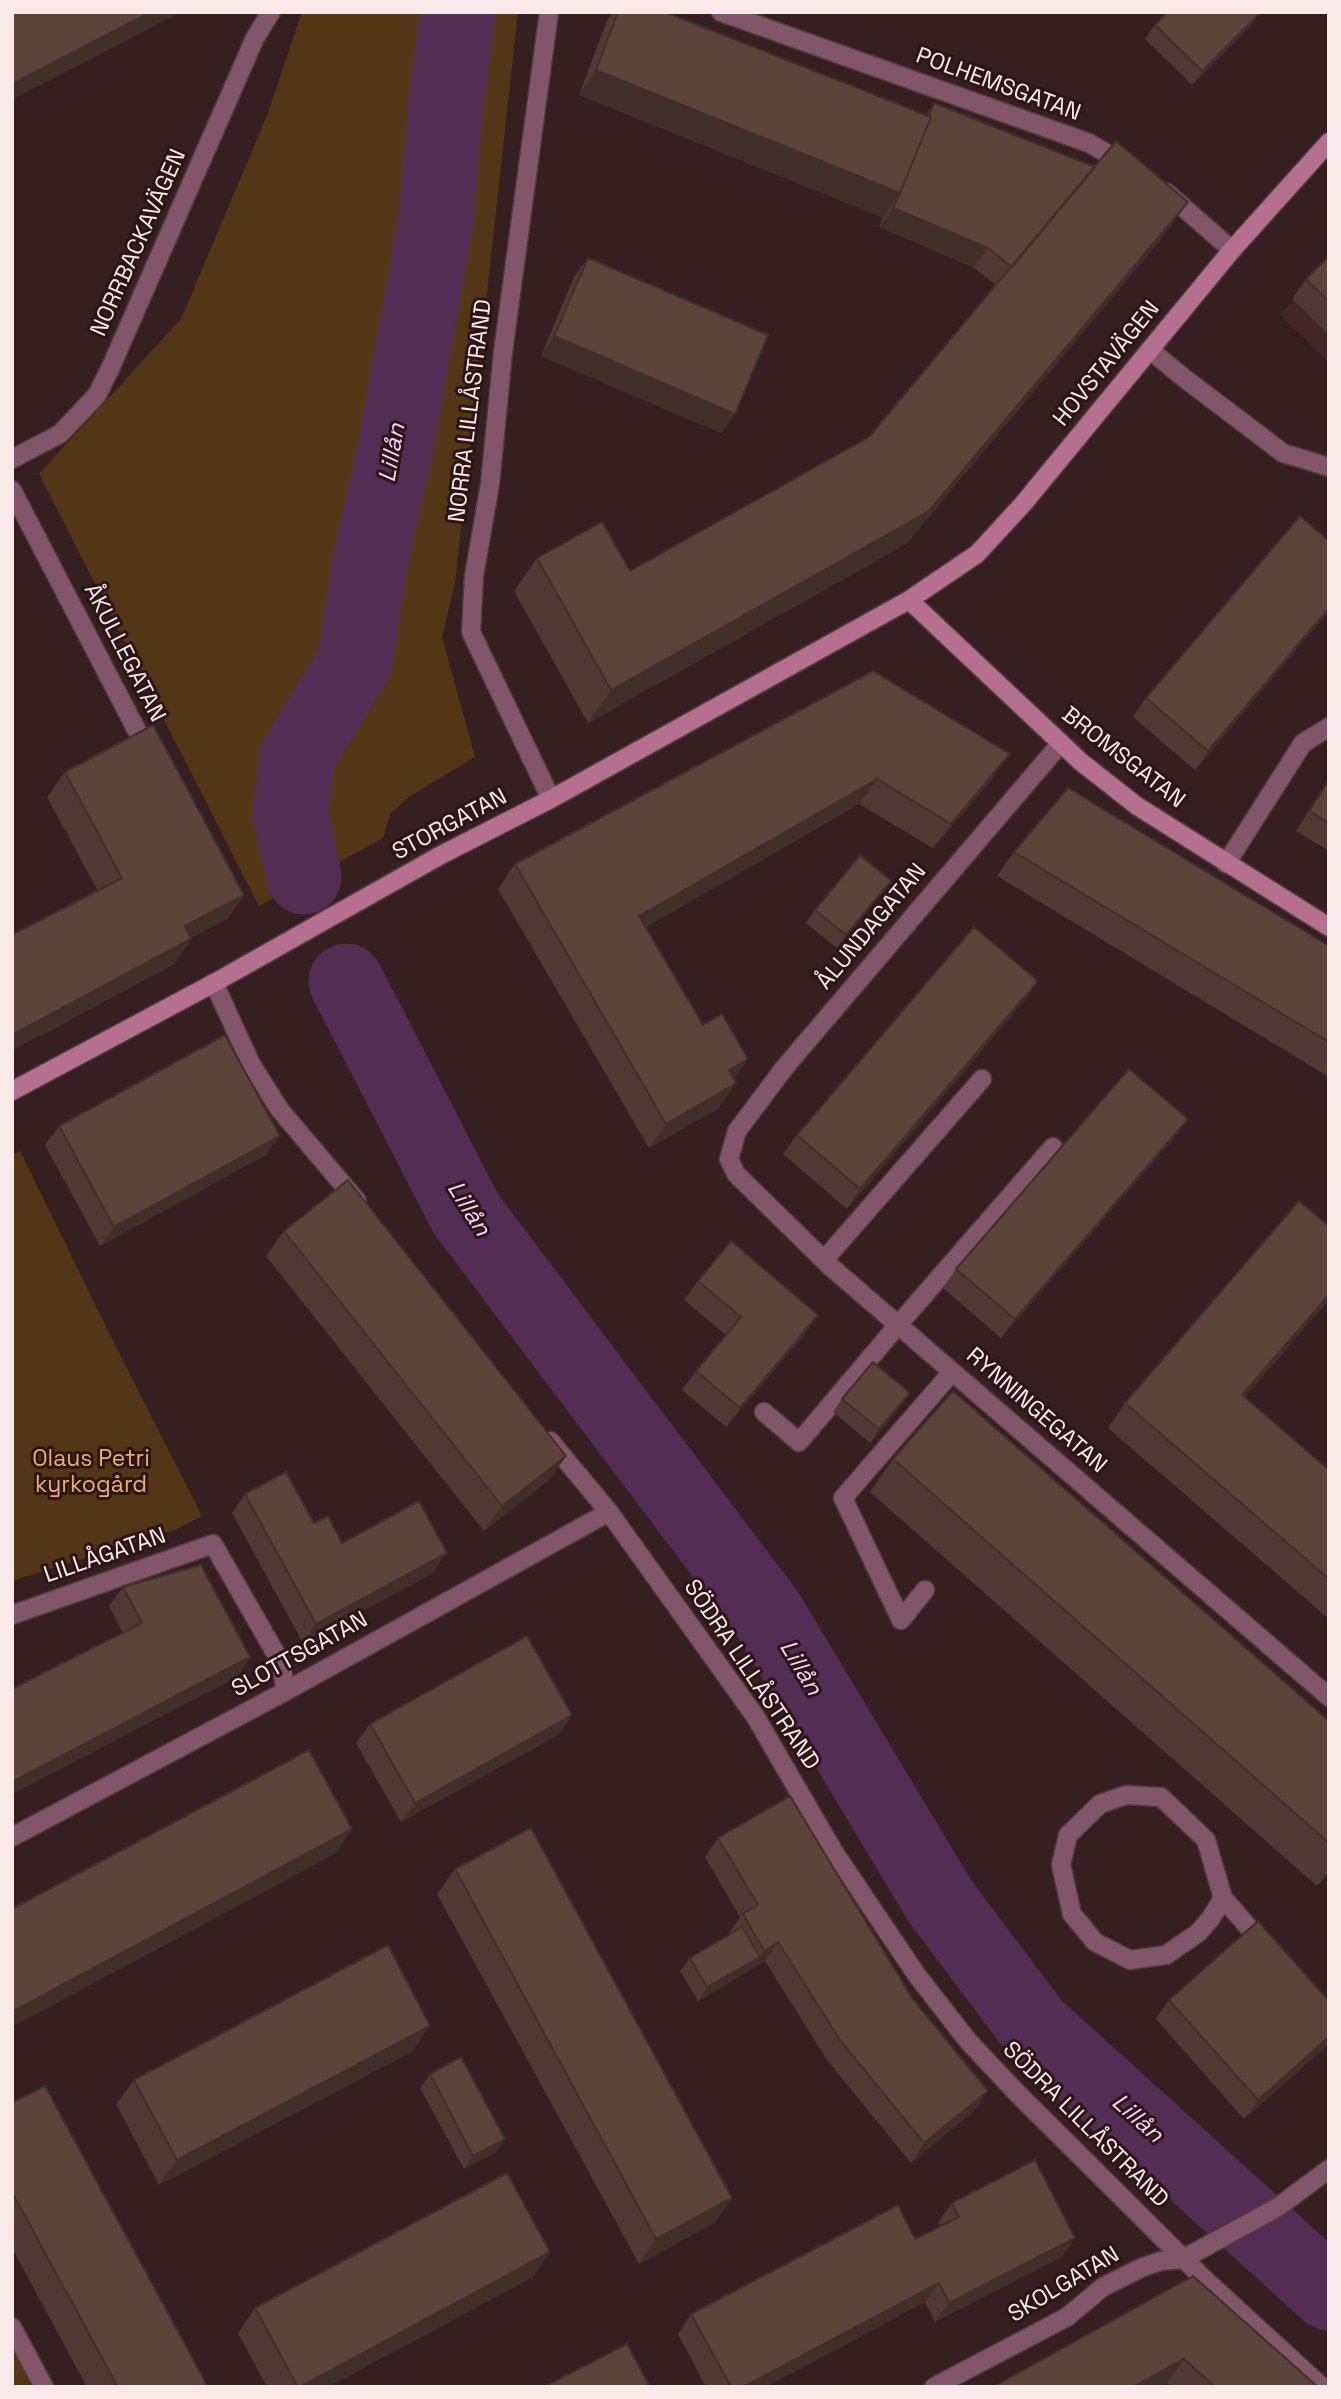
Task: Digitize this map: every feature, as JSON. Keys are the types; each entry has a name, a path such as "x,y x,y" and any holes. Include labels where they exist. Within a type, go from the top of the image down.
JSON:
{"street":[{"name":"NORRBACKAVÄGEN","path":"12,459 60,434 97,395 254,38 271,12"},
{"name":"NORRA LILLÅSTRAND","path":"549,12 503,352 490,484 474,576 471,632 551,799"},
{"name":"POLHEMSGATAN","path":"721,12 1089,143 1124,163 1177,200 1232,250"},
{"name":"HOVSTAVÄGEN","path":"909,600 977,554 1023,504 1232,250 1329,142"},
{"path":"1150,350 1283,453 1329,467"},
{"name":"ÅKULLEGATAN","path":"12,490 155,767"},
{"name":"STORGATAN","path":"12,1091 214,983 441,855 551,799 909,600"},
{"name":"BROMSGATAN","path":"909,600 1081,762 1138,806 1329,927"},
{"path":"1226,864 1303,743 1329,727"},
{"name":"ÅLUNDAGATAN","path":"732,1149 737,1131 785,1067 1061,743"},
{"path":"214,983 251,1063 280,1111 370,1218"},
{"path":"824,1260 982,1079"},
{"path":"764,1412 799,1442 1053,1147"},
{"name":"RYNNINGEGATAN","path":"732,1149 729,1159 736,1174 824,1260 1329,1697"},
{"path":"925,1590 901,1620 843,1497 952,1372"},
{"name":"SÖDRA LILLÅSTRAND","path":"536,1424 610,1512 755,1716 834,1852 916,1974 968,2041 1017,2094 1183,2259 1322,2387"},
{"name":"SLOTTSGATAN","path":"12,1837 286,1691 610,1512"},
{"name":"LILLÅGATAN","path":"12,1615 213,1544 280,1661 286,1691"},
{"path":"1223,1898 1198,1933 1166,1955 1130,1960 1095,1942 1072,1914 1061,1865 1068,1835 1100,1804 1126,1795 1161,1797 1206,1840 1223,1898 1276,1958"},
{"name":"SKOLGATAN","path":"934,2387 1067,2317 1113,2282 1161,2261 1183,2259 1278,2207 1329,2169"},
{"path":"12,2327 44,2387"}],"shaded area":[{"path":"1329,263 1329,362 1280,315"}],"green space":[{"path":"302,12 518,12 455,583 442,637 475,757 409,797 390,814 383,838 259,906 39,474 181,319 266,118"},
{"name":"Olaus Petri kyrkogård","path":"20,1151 202,1516 175,1530 12,1581 12,1155"},
{"path":"12,2338 39,2387 12,2387"}],"building":[{"path":"12,12 151,12 12,84"},
{"path":"618,12 665,12 931,117 900,193 596,70"},
{"path":"1168,12 1260,13 1202,71 1155,25"},
{"path":"934,103 1095,167 1012,267 988,248 893,208 931,117 929,116"},
{"path":"1116,141 1188,202 929,511 611,690 537,558 602,522 630,571 869,437"},
{"path":"1329,256 1329,302 1306,279"},
{"path":"588,258 768,335 735,414 554,336"},
{"path":"1300,516 1329,541 1329,608 1208,751 1146,698"},
{"path":"873,671 1010,754 951,824 877,779 639,916 703,1025 722,1014 748,1059 729,1070 736,1083 666,1124 515,864"},
{"path":"153,725 244,895 185,926 191,939 12,1035 12,935 122,878 65,772"},
{"path":"1329,780 1329,823 1309,811"},
{"path":"1068,788 1329,946 1329,1042 1014,852"},
{"path":"860,855 891,881 846,935 815,910"},
{"path":"974,927 1038,981 860,1189 797,1135"},
{"path":"225,1035 280,1136 114,1227 59,1126"},
{"path":"1129,1069 1188,1119 1015,1319 956,1269"},
{"path":"348,1180 566,1456 502,1506 284,1231"},
{"path":"1299,1201 1329,1226 1329,1295 1242,1395 1329,1470 1329,1579 1125,1403"},
{"path":"731,1241 818,1315 740,1408 696,1371 741,1317 698,1281"},
{"path":"873,1362 910,1393 879,1429 842,1399"},
{"path":"953,1391 1329,1721 1329,1843 893,1459"},
{"path":"286,1472 314,1523 328,1516 342,1543 419,1501 447,1553 316,1624 245,1494"},
{"path":"201,1565 250,1657 12,1782 12,1689 142,1623 123,1587"},
{"path":"527,1636 572,1715 415,1803 370,1724"},
{"path":"309,1750 352,1829 12,2012 12,1909"},
{"path":"790,1796 912,1998 988,2091 924,2143 840,2040 778,1942 764,1951 743,1914 758,1905 718,1838"},
{"path":"531,1828 732,2198 656,2239 455,1869"},
{"path":"1258,1921 1329,2001 1329,2037 1258,2100 1169,2000"},
{"path":"742,1927 760,1957 707,1987 690,1958"},
{"path":"388,1945 430,2026 177,2160 134,2080"},
{"path":"461,2057 505,2139 473,2156 430,2074"},
{"path":"45,2086 208,2387 118,2387 12,2192 12,2103"},
{"path":"1035,2160 1075,2238 949,2303 939,2283 743,2387 731,2387 691,2314 898,2205 915,2239 959,2217 952,2203"},
{"path":"507,2173 550,2252 298,2387 255,2308"},
{"path":"1193,2276 1318,2387 1215,2387 1184,2359 1133,2387 993,2387"},
{"path":"627,2344 650,2387 544,2387"}],"waterway":[{"name":"Lillån","path":"304,877 290,814 297,757 355,662 370,562 394,456 436,221 446,103 458,12"},
{"name":"Lillån","path":"346,981 466,1214 767,1613 940,1901 1034,2026 1329,2293"}]}
